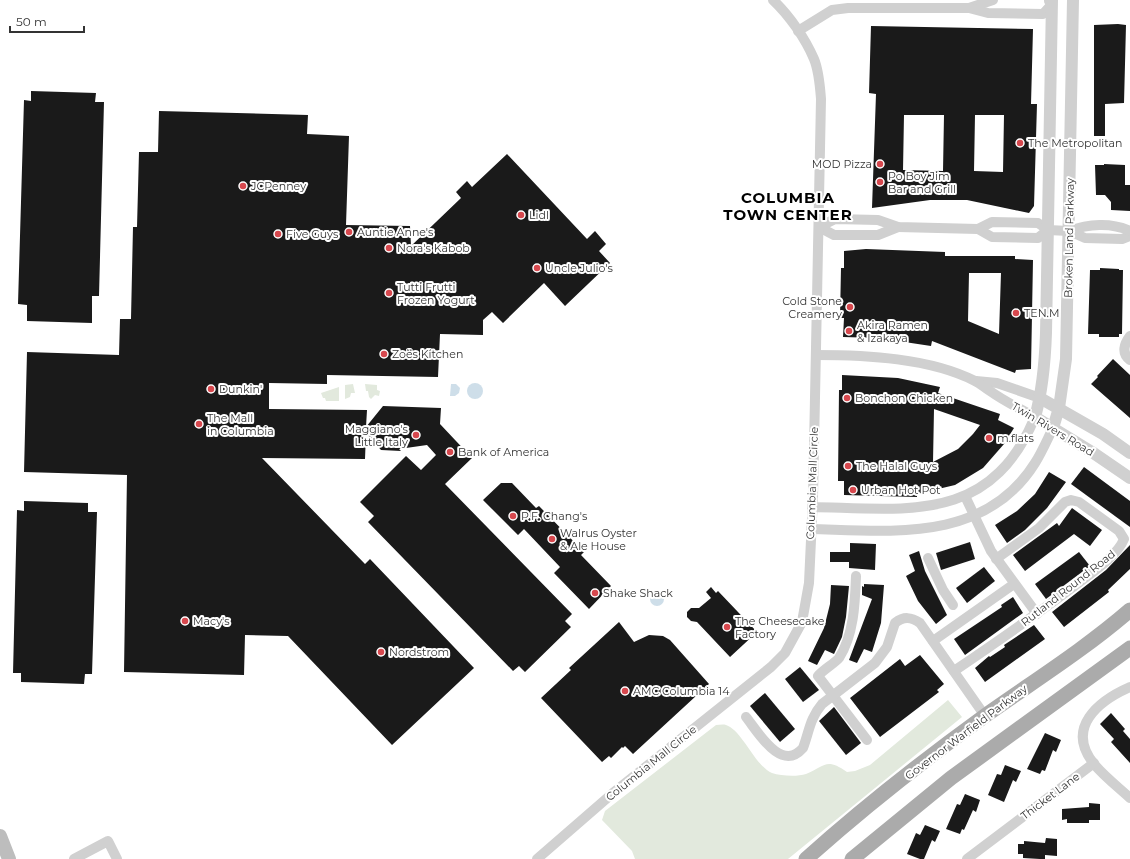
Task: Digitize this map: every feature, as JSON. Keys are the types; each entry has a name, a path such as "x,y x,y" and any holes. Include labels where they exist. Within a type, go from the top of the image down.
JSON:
{"main road":[{"name":"Governor Warfield Parkway","path":"806,859 867,807 985,716 1084,646 1130,610"},
{"path":"852,859 957,773 1130,648"},
{"path":"0,836 11,857"}],"street":[{"name":"Columbia Mall Circle","path":"537,859 581,819 762,674 785,653 802,622 809,583 812,508 821,99 814,60 798,31 773,0"},
{"path":"969,8 993,0"},
{"name":"Broken Land Parkway","path":"811,529 915,530 949,524 974,516 993,505 1022,480 1034,464 1053,428 1059,408 1066,359 1073,0"},
{"path":"798,31 832,10 848,8 969,8 988,13 1043,14 1051,1"},
{"name":"Broken Land Parkway","path":"812,508 913,509 933,507 965,496 993,479 1006,466 1026,439 1035,418 1044,372 1048,230 1051,1"},
{"path":"819,227 835,219 878,220 898,227 978,229 992,222 1038,223 1048,230 1069,231 1085,238 1122,239 1130,236"},
{"path":"1069,231 1084,225 1120,226 1130,231"},
{"path":"819,227 834,235 878,235 898,227"},
{"path":"978,229 992,237 1015,238 1038,238 1048,230"},
{"path":"1130,336 1124,348 1124,353 1130,360"},
{"name":"Twin Rivers Road","path":"816,355 882,358 921,364 952,372 976,381 997,383 1040,398 1059,408 1130,453"},
{"name":"Twin Rivers Road","path":"976,381 989,391 1053,428 1130,478"},
{"path":"965,496 991,551 1037,614"},
{"name":"Rutland Round Road","path":"954,671 1037,614 1095,570 1121,547 1124,539 1119,531 1079,502 1071,500 1065,502 1039,528 996,559"},
{"path":"928,558 940,584 953,605"},
{"path":"856,576 855,606 849,635 838,659 818,676 867,740"},
{"path":"933,641 1014,584"},
{"path":"746,717 775,752 781,755 793,756 803,748 810,720 815,712 833,695 875,664 887,647 895,623 908,617 920,623 985,716"},
{"path":"1130,687 1094,709 1088,716 1083,739 1086,750 1094,763 1130,798"},
{"name":"Thicket Lane","path":"967,859 1094,763"},
{"path":"74,859 108,841 114,858"}],"shaded area":[{"path":"475,383 481,385 483,391 481,397 475,399 469,397 467,391 469,385"},
{"path":"353,384 355,393 351,393 350,397 345,399 345,385"},
{"path":"365,384 377,385 377,390 380,391 379,396 375,395 371,399 368,391 366,391"},
{"path":"451,384 456,384 460,388 459,393 455,396 450,396"},
{"path":"339,387 339,401 326,401 325,398 323,398 321,393"},
{"path":"657,592 662,594 664,599 662,604 657,606 652,604 650,599 652,594"},
{"path":"948,700 962,717 788,859 635,859 632,851 602,820 605,811 716,725 725,725 732,728 760,763 772,773 798,776 806,774 826,764 840,767 847,772 855,771 870,765"}],"building":[{"path":"1094,25 1126,25 1124,103 1105,104 1105,136 1094,136"},
{"name":"The Metropolitan","path":"871,26 1033,29 1031,104 1037,104 1034,206 1029,213 967,200 930,200 872,208 876,94 869,93","holes":["904,115 944,115 943,171 903,170","975,115 1004,115 1003,172 974,171"]},
{"path":"31,91 96,93 95,102 104,102 99,296 92,296 92,323 27,321 27,305 18,304 24,100 31,101"},
{"path":"159,111 308,115 307,134 349,136 346,225 410,226 411,246 461,198 456,192 467,181 472,187 507,154 587,239 595,231 606,244 599,251 610,263 565,306 544,283 503,323 492,312 483,320 483,335 440,334 438,377 327,375 327,384 269,383 269,409 367,410 366,427 383,406 441,408 440,424 472,458 445,484 572,614 565,621 571,627 525,672 519,666 513,671 368,522 374,516 360,502 406,456 421,470 436,455 427,445 399,449 401,451 381,450 366,433 365,459 262,458 365,564 370,559 474,668 392,745 288,636 245,635 244,675 124,672 127,475 24,472 27,352 119,355 120,319 131,319 133,227 137,227 139,152 158,152"},
{"path":"1095,165 1125,165 1125,185 1130,185 1130,211 1111,210 1111,202 1105,195 1096,195"},
{"name":"TEN.M","path":"866,249 945,252 945,256 1015,256 1015,259 1033,260 1031,369 1016,370 1015,373 932,341 931,346 878,338 843,337 844,318 840,318 841,268 844,268 844,251","holes":["969,273 1001,273 999,334 968,321"]},
{"path":"1100,268 1123,270 1122,334 1119,334 1119,337 1099,337 1099,334 1088,334 1090,270 1100,270"},
{"path":"1113,359 1130,375 1130,418 1091,384"},
{"name":"m.flats","path":"842,375 898,378 940,387 938,393 1000,414 998,420 1014,428 1004,444 983,468 955,485 917,494 917,497 844,495 844,481 838,481 839,390 842,390","holes":["934,409 980,425 958,449 933,462"]},
{"path":"1084,467 1130,501 1130,527 1071,484"},
{"path":"1049,472 1066,482 1047,508 1025,530 1007,543 995,525 1017,511 1035,494"},
{"path":"501,483 512,483 536,508 539,506 584,552 581,555 611,586 589,609 554,573 560,567 524,529 518,535 483,500"},
{"path":"24,501 88,503 88,512 97,512 92,674 85,674 84,684 21,682 21,673 13,673 17,510 24,511"},
{"path":"1072,508 1102,530 1090,546 1074,534 1025,571 1013,555 1057,523 1059,526"},
{"path":"970,542 975,559 941,570 936,553"},
{"path":"850,543 876,544 875,570 849,568 849,562 830,562 830,552 850,552"},
{"path":"1130,545 1130,569 1108,590 1109,592 1064,627 1052,612 1106,570"},
{"path":"919,551 925,571 947,615 936,624 918,601 906,576 915,571 909,555"},
{"path":"1079,552 1090,566 1046,599 1035,584"},
{"path":"984,567 995,581 967,603 956,588"},
{"path":"864,584 884,585 881,623 872,652 864,649 857,663 849,660 872,599 862,595 862,586 864,587"},
{"path":"831,585 849,586 846,617 842,637 834,654 825,650 817,665 808,661 824,628 830,604"},
{"name":"The Cheesecake Factory","path":"711,587 716,593 718,591 757,632 730,657 697,622 691,621 687,617 687,612 691,608 699,608 711,598 706,592"},
{"path":"1013,597 1023,613 965,655 954,639 1002,607 1001,605"},
{"name":"AMC Columbia 14","path":"619,622 634,642 649,635 663,636 670,640 709,684 633,754 625,746 611,758 609,756 602,762 541,698 571,670 569,668"},
{"path":"1034,625 1045,639 985,682 975,668 989,656 990,657 1005,647 1004,645"},
{"path":"920,655 944,684 937,690 939,692 880,737 850,698 900,659 905,666"},
{"path":"800,667 819,690 803,702 785,679"},
{"path":"765,693 795,729 780,742 750,706"},
{"path":"834,707 861,743 846,755 819,721"},
{"path":"1111,713 1125,729 1123,731 1130,739 1130,763 1111,742 1114,739 1100,724"},
{"path":"1045,733 1061,740 1056,752 1053,750 1045,771 1042,770 1040,774 1027,769"},
{"path":"1005,765 1021,771 1016,782 1013,780 1004,802 988,795 997,774 1001,775"},
{"path":"965,794 980,800 976,812 973,810 964,830 962,829 960,834 946,829 957,804 960,805"},
{"path":"1089,803 1100,804 1100,820 1089,820 1089,823 1067,823 1067,819 1062,820 1062,809 1089,807"},
{"path":"925,825 940,831 935,842 932,840 924,859 920,859 907,854 916,833 920,835"},
{"path":"1046,838 1057,839 1057,856 1045,855 1045,859 1040,859 1023,858 1023,854 1018,854 1018,844 1024,844 1024,841 1045,843"}],"place":[{"name":"The Metropolitan","path":"1020,143"},
{"name":"MOD Pizza","path":"880,164"},
{"name":"Po Boy Jim Bar and Grill","path":"880,182"},
{"name":"JCPenney","path":"243,186"},
{"name":"Lidl","path":"521,215"},
{"name":"Auntie Anne's","path":"349,232"},
{"name":"Five Guys","path":"278,234"},
{"name":"Nora's Kabob","path":"389,248"},
{"name":"Uncle Julio's","path":"537,268"},
{"name":"Tutti Frutti Frozen Yogurt","path":"389,293"},
{"name":"Cold Stone Creamery","path":"850,307"},
{"name":"TEN.M","path":"1016,313"},
{"name":"Akira Ramen & Izakaya","path":"849,331"},
{"name":"Zoës Kitchen","path":"384,354"},
{"name":"Dunkin'","path":"211,389"},
{"name":"Bonchon Chicken","path":"847,398"},
{"name":"The Mall in Columbia","path":"199,424"},
{"name":"Maggiano's Little Italy","path":"416,435"},
{"name":"m.flats","path":"989,438"},
{"name":"Bank of America","path":"450,452"},
{"name":"The Halal Guys","path":"848,466"},
{"name":"Urban Hot Pot","path":"853,490"},
{"name":"P.F. Chang's","path":"513,516"},
{"name":"Walrus Oyster & Ale House","path":"552,539"},
{"name":"Shake Shack","path":"595,593"},
{"name":"Macy's","path":"185,621"},
{"name":"The Cheesecake Factory","path":"727,627"},
{"name":"Nordstrom","path":"381,652"},
{"name":"AMC Columbia 14","path":"625,691"}],"district":[{"name":"COLUMBIA TOWN CENTER","path":"788,206"}]}
